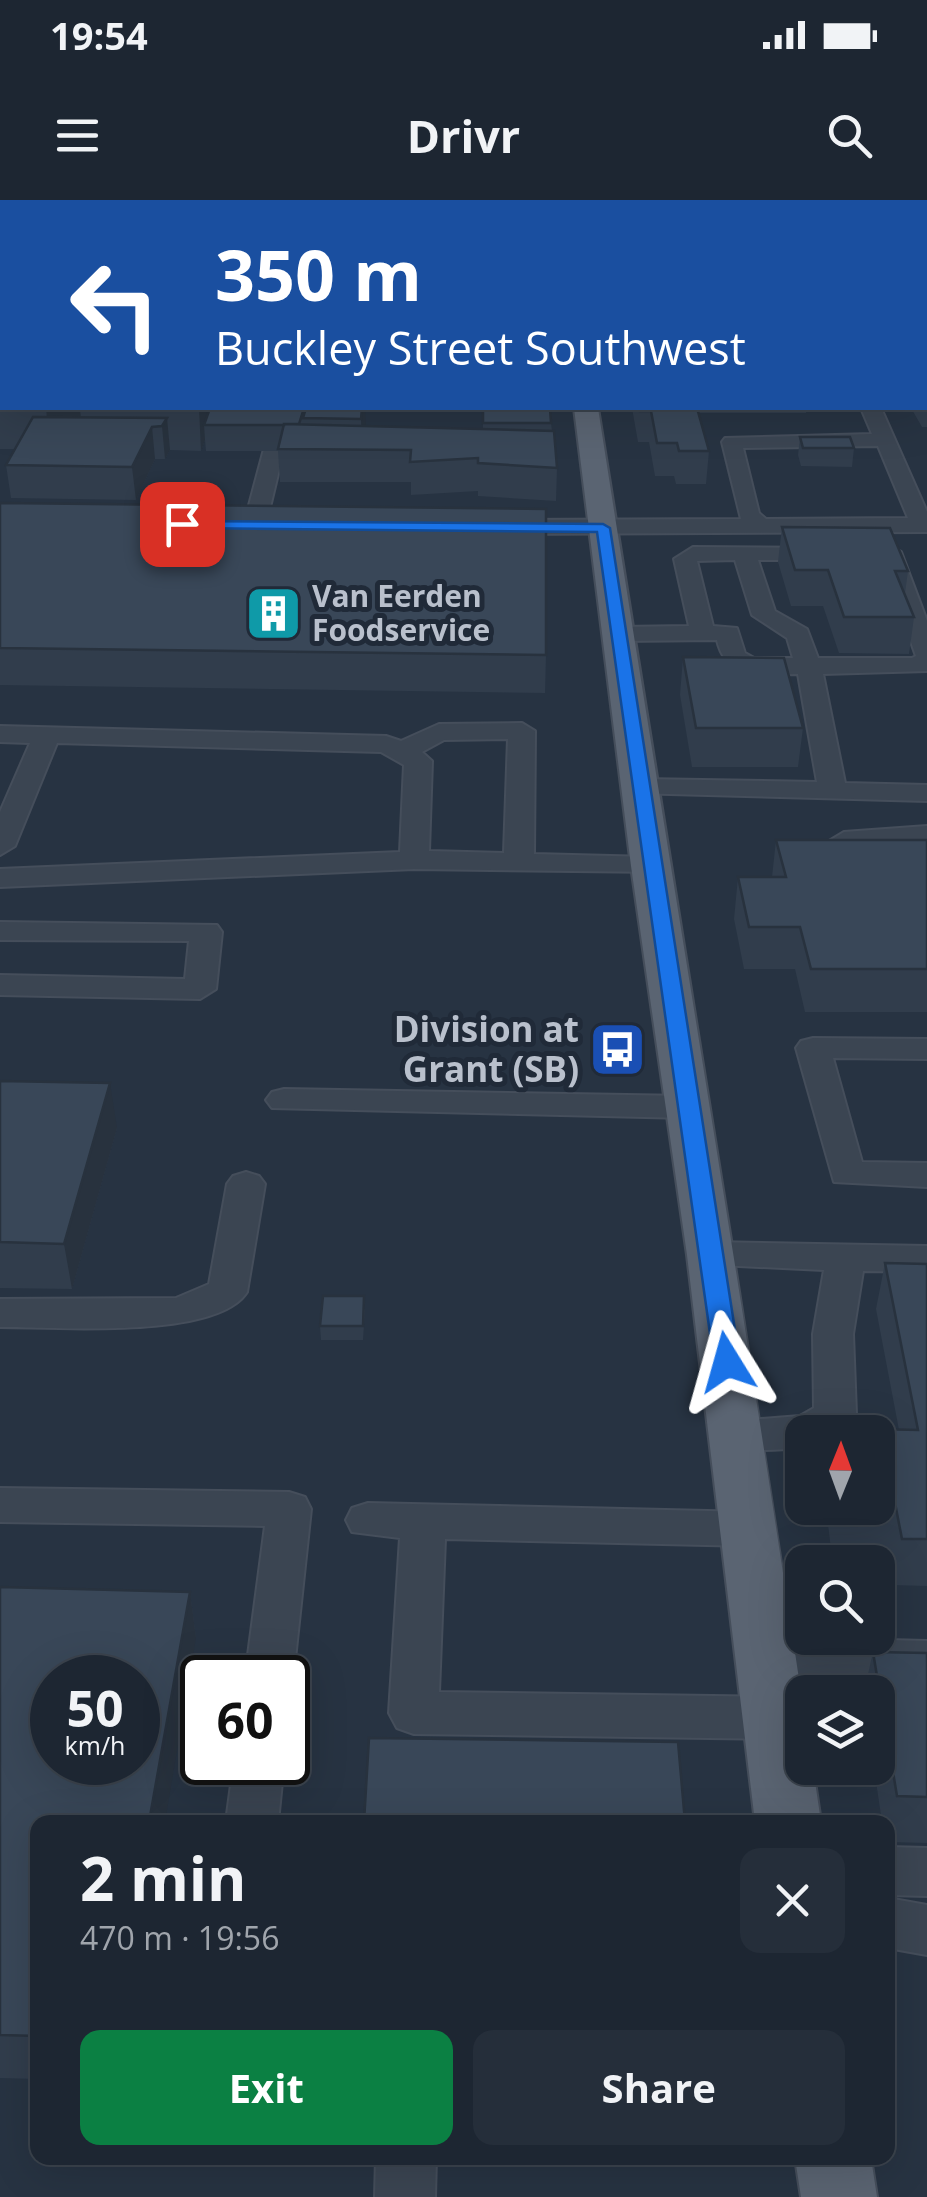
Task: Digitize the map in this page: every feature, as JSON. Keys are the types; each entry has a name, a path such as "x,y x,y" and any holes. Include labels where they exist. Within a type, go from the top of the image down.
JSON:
{"main road":[{"path":"586,410 642,787 650,866 712,1255 787,1815"},
{"path":"834,2165 838,2197"}],"street":[{"path":"468,527 603,528 925,525 877,423 732,442 749,514 762,526"},
{"path":"255,524 265,446 282,446 286,428"},
{"path":"871,552 693,554 686,559 715,634 733,656 748,666 917,666 927,657 871,552 879,525"},
{"path":"744,553 764,615 798,634 809,667 834,791"},
{"path":"620,634 798,634"},
{"path":"402,752 440,732 522,731 519,864"},
{"path":"0,734 386,744 418,761 414,860"},
{"path":"0,846 47,735"},
{"path":"642,787 921,793 927,832 880,842 811,841"},
{"path":"0,878 414,860 650,866"},
{"path":"0,931 206,932 200,989 0,985"},
{"path":"927,1049 812,1048 847,1174 927,1175"},
{"path":"284,1100 687,1106"},
{"path":"0,1313 181,1312 226,1292 246,1184"},
{"path":"712,1255 927,1259"},
{"path":"737,1433 805,1432 822,1427 835,1414 833,1334 844,1288 842,1258"},
{"path":"0,1505 290,1509 272,1655"},
{"path":"368,1520 750,1529"},
{"path":"423,1521 414,1713 776,1718"},
{"path":"768,1657 927,1661"},
{"path":"253,1815 256,1785"},
{"path":"895,1871 927,1872"},
{"path":"895,1923 927,1930"},
{"path":"405,2197 406,2165"}],"path":[{"path":"21,200 62,200"}],"building":[{"path":"209,410 303,410 299,424 204,425"},
{"path":"305,410 362,410 361,419 303,418"},
{"path":"483,410 550,410 551,423 483,423"},
{"path":"698,410 709,451 679,451 677,443 657,443 651,411 640,411"},
{"path":"33,417 167,418 162,426 152,427 132,467 6,465"},
{"path":"284,424 554,431 557,468 478,463 478,458 410,462 411,450 278,449"},
{"path":"800,437 850,437 854,448 803,448"},
{"name":"Van Eerden Foodservice","path":"0,503 546,509 546,655 0,648"},
{"path":"782,527 890,528 908,571 895,571 914,617 844,617 828,570 795,570"},
{"path":"683,657 784,658 803,728 696,728"},
{"path":"776,840 927,840 927,969 811,969 800,927 749,927 738,877 786,877"},
{"path":"0,1081 110,1083 64,1244 0,1242"},
{"path":"885,1263 927,1264 927,1539 902,1539 895,1503 895,1429 918,1430"},
{"path":"323,1296 364,1296 363,1326 320,1326"},
{"path":"0,1587 190,1592 160,1760 160,1655 30,1655 30,1785 156,1785 150,1815 30,1815 30,2036 0,2035"},
{"path":"927,1653 927,1797 897,1796 895,1675 877,1675 874,1655"},
{"path":"369,1738 678,1742 684,1815 364,1815"}],"place":[{"name":"Van Eerden Foodservice","path":"273,614"},
{"name":"Division at Grant (SB)","path":"618,1050"}],"route":[{"path":"182,524 603,528 650,866 727,1362"}]}
